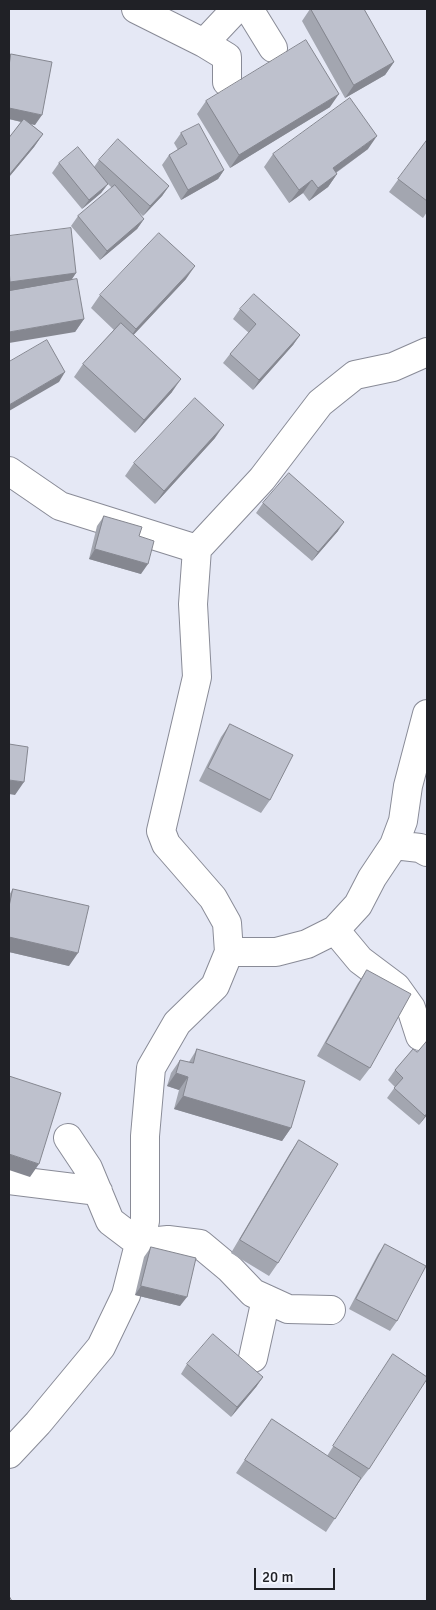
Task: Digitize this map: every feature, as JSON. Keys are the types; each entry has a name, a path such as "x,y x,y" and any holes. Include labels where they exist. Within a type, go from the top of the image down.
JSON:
{"street":[{"path":"136,9 204,43 227,57 227,82"},
{"path":"204,43 236,9"},
{"path":"249,9 273,48"},
{"path":"9,1454 38,1423 101,1347 126,1295 144,1221 146,1136 151,1068 177,1023 215,986 229,952 226,923 217,906 166,844 161,831 197,677 192,604 198,548 262,479 320,403 355,375 393,367 427,352"},
{"path":"9,472 60,506 198,548"},
{"path":"229,952 276,952 307,944 335,930 358,905 372,878 394,845 403,821 408,786 420,768 427,714"},
{"path":"394,845 420,848 427,852"},
{"path":"335,930 360,960 396,987 412,1008 420,1036"},
{"path":"68,1138 88,1168 110,1221 139,1243 168,1240 200,1244 230,1269 253,1293 288,1309 331,1310"},
{"path":"9,1180 98,1191"},
{"path":"253,1358 266,1299"}],"building":[{"path":"311,9 364,9 394,62 354,85"},
{"path":"306,40 339,94 239,155 206,101"},
{"path":"11,54 52,62 42,115 9,108 9,67"},
{"path":"350,98 377,136 333,168 337,174 318,188 312,180 299,190 273,154"},
{"path":"24,119 43,134 9,175 9,138"},
{"path":"199,124 224,170 188,190 169,155 187,144 181,133"},
{"path":"118,139 169,186 150,206 99,160"},
{"path":"427,140 427,201 398,179"},
{"path":"78,147 108,184 89,200 59,163"},
{"path":"115,185 144,219 107,251 78,216"},
{"path":"71,228 76,273 10,282 9,236"},
{"path":"159,233 195,266 136,329 100,295"},
{"path":"77,279 84,319 9,332 9,291"},
{"path":"254,294 300,335 259,380 230,354 256,324 240,309"},
{"path":"121,323 181,379 144,420 83,364"},
{"path":"47,340 65,372 9,405 9,362"},
{"path":"195,398 224,425 164,491 134,463"},
{"path":"289,473 344,522 318,552 263,503"},
{"path":"104,516 142,527 139,536 154,541 148,564 95,549"},
{"path":"230,724 293,755 270,800 208,768"},
{"path":"9,744 28,747 24,782 9,780"},
{"path":"13,889 89,906 78,953 9,937 9,907"},
{"path":"367,970 411,994 370,1068 326,1043"},
{"path":"427,1041 427,1113 425,1116 394,1088 403,1078 395,1070 413,1049 417,1052"},
{"path":"197,1049 305,1081 291,1128 183,1096 188,1077 176,1073 180,1060 193,1063"},
{"path":"9,1076 61,1093 39,1164 9,1154"},
{"path":"299,1140 338,1164 278,1263 240,1240"},
{"path":"385,1244 426,1266 397,1321 356,1299"},
{"path":"151,1247 196,1258 187,1297 141,1286"},
{"path":"213,1334 263,1377 237,1407 187,1364"},
{"path":"393,1354 427,1377 427,1379 369,1469 333,1446"},
{"path":"272,1419 361,1478 335,1519 245,1460"}]}
